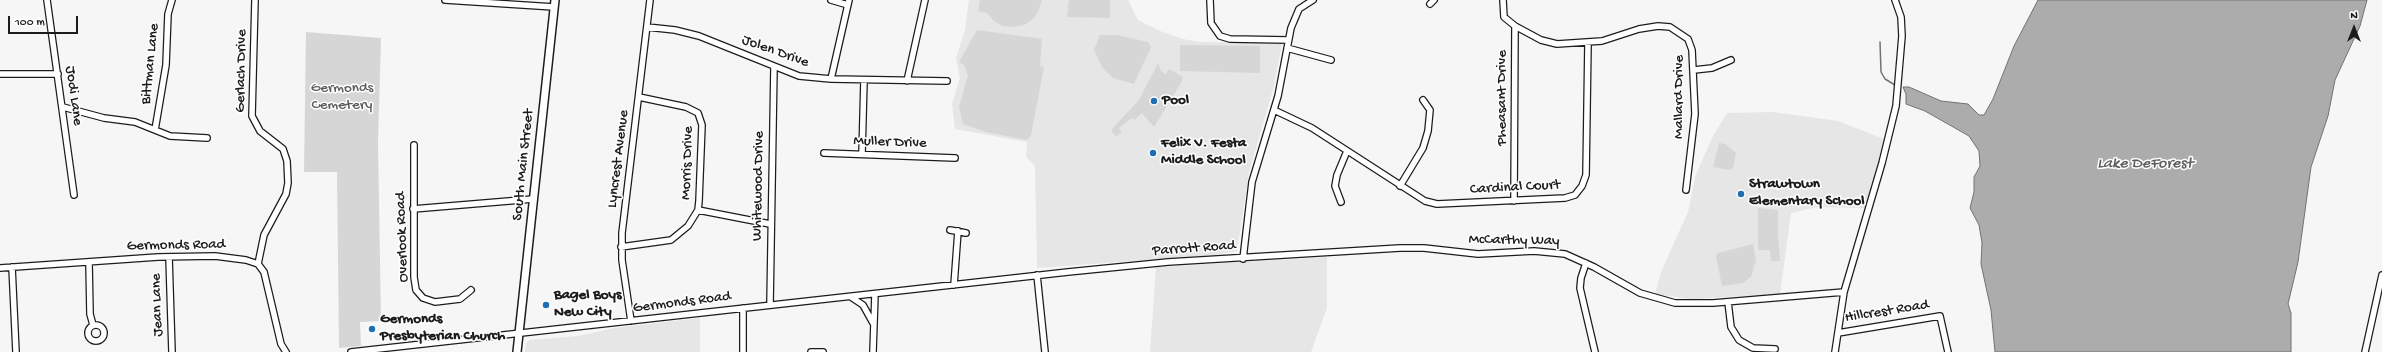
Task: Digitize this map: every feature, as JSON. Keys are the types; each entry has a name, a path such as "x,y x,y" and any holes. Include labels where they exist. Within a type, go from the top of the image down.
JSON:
{"main road":[{"name":"South Main Street","path":"517,352 555,4"}],"street":[{"name":"Jodi Lane","path":"47,0 74,195"},
{"name":"Bittman Lane","path":"155,130 166,65 168,14 172,0"},
{"name":"Gerlach Drive","path":"255,0 252,116 260,131 283,149 287,161 288,183 286,194 264,235 258,264"},
{"path":"444,0 555,4"},
{"name":"Lyncrest Avenue","path":"631,321 621,247 650,0"},
{"path":"831,0 848,2 831,79"},
{"path":"907,81 925,0"},
{"path":"1210,0 1211,23 1220,36 1234,39 1288,40"},
{"name":"Parrott Road","path":"875,294 1168,262 1243,258 1252,182 1274,110 1288,40 1298,12 1313,0"},
{"path":"1503,0 1504,17 1515,26 1541,40 1557,44 1588,43"},
{"path":"1836,352 1844,292 1882,163 1896,106 1902,36 1901,17 1896,0"},
{"name":"Pheasant Drive","path":"1514,200 1515,26"},
{"name":"Jolen Drive","path":"647,27 675,30 699,36 799,76 831,79 947,81"},
{"name":"Mallard Drive","path":"1588,43 1602,42 1639,29 1670,27 1688,40 1692,50 1694,70 1694,114 1686,190"},
{"name":"Cardinal Court","path":"1274,110 1312,128 1425,201 1437,204 1565,198 1575,195 1582,186 1587,164 1588,43"},
{"path":"1287,48 1331,60"},
{"path":"1694,70 1712,68 1731,60"},
{"name":"Whitewood Drive","path":"770,305 770,224 774,67"},
{"path":"0,74 58,74"},
{"path":"862,154 864,80"},
{"name":"Morris Drive","path":"621,247 660,243 672,240 688,226 698,210 701,119 693,109 639,98"},
{"path":"1400,186 1423,148 1428,131 1431,119 1430,110 1423,100"},
{"path":"63,107 104,118 135,122 175,137 207,138"},
{"name":"Overlook Road","path":"414,145 414,282 418,293 425,299 438,301 460,299 471,290"},
{"path":"1341,202 1334,186 1336,175 1347,151"},
{"name":"Muller Drive","path":"824,153 954,158"},
{"path":"413,209 533,199"},
{"path":"698,210 770,224"},
{"path":"950,230 966,233"},
{"path":"954,285 958,231"},
{"name":"McCarthy Way","path":"1243,258 1414,247 1478,254 1551,252 1565,254 1586,263 1627,287 1652,298 1686,304 1844,292"},
{"name":"Germonds Road","path":"0,268 169,257 224,256 258,264"},
{"name":"Jean Lane","path":"169,257 172,352"},
{"path":"89,262 90,314 93,325"},
{"path":"1586,263 1581,278 1580,288 1595,352"},
{"path":"258,264 266,276 281,344 286,352"},
{"path":"12,267 16,352"},
{"path":"2365,352 2382,275"},
{"path":"1037,276 1045,352"},
{"path":"873,352 875,294"},
{"name":"Germonds Road","path":"351,352 875,294"},
{"path":"849,297 857,300 865,308 874,328"},
{"path":"1728,302 1731,327 1739,340 1753,348 1775,348"},
{"path":"742,308 743,352"},
{"name":"Hillcrest Road","path":"1838,333 1940,316 1948,352"},
{"path":"811,352 823,352"}],"shaded area":[{"path":"969,0 1128,0 1138,20 1160,31 1183,39 1199,42 1282,43 1274,86 1249,172 1237,251 1215,255 1037,268 1035,166 1026,157 1027,142 955,129 952,104 960,78 956,58 965,30"},
{"path":"1773,112 1838,121 1884,139 1865,208 1817,207 1791,213 1780,294 1692,299 1655,294 1661,272 1688,212 1696,174 1713,136 1727,113"},
{"path":"1327,257 1327,308 1311,352 1150,352 1156,267"},
{"path":"700,318 700,352 525,352 526,343 530,340 578,336 614,328"}],"green space":[{"path":"980,0 1042,0 1038,12 1032,20 1024,25 1013,27 1003,26 994,21 987,13 978,11"},
{"path":"1069,0 1110,0 1110,18 1067,17"},
{"path":"977,30 1042,39 1040,66 1044,67 1031,135 1027,140 986,132 963,124 959,107 968,75 964,65 959,62"},
{"name":"Germonds Cemetery","path":"306,32 381,38 378,142 381,321 360,322 361,346 339,348 337,172 304,172"},
{"path":"1100,35 1117,35 1148,42 1151,47 1134,84 1113,78 1102,67 1094,50"},
{"path":"1180,45 1260,46 1260,73 1180,71"},
{"name":"Pool","path":"1158,63 1161,71 1166,74 1169,69 1183,77 1181,83 1154,127 1142,113 1134,120 1132,118 1119,128 1122,132 1116,137 1111,130 1139,100"},
{"path":"1719,143 1725,144 1736,153 1733,168 1729,170 1713,167"},
{"path":"1758,208 1778,210 1780,261 1771,261 1770,250 1758,250"},
{"path":"1753,244 1756,260 1751,277 1743,283 1722,286 1716,256 1718,253"}],"water":[{"name":"Lake DeForest","path":"2038,0 2367,0 2360,26 2335,80 2328,116 2311,167 2298,262 2288,304 2291,313 2291,352 1995,352 1991,310 1981,264 1982,243 1979,225 1970,208 1974,192 1974,177 1980,166 1979,151 1969,136 1925,111 1906,104 1906,94 1903,87 1909,87 1941,101 1968,104 1979,115 1984,115 1993,99 2014,46"}],"waterway":[{"path":"1880,42 1881,72 1885,79 1895,85"}],"place":[{"name":"Pool","path":"1154,101"},
{"name":"Felix V. Festa Middle School","path":"1153,153"},
{"name":"Strawtown Elementary School","path":"1741,194"},
{"name":"Bagel Boys New City","path":"546,305"},
{"name":"Germonds Presbyterian Church","path":"372,329"}]}
